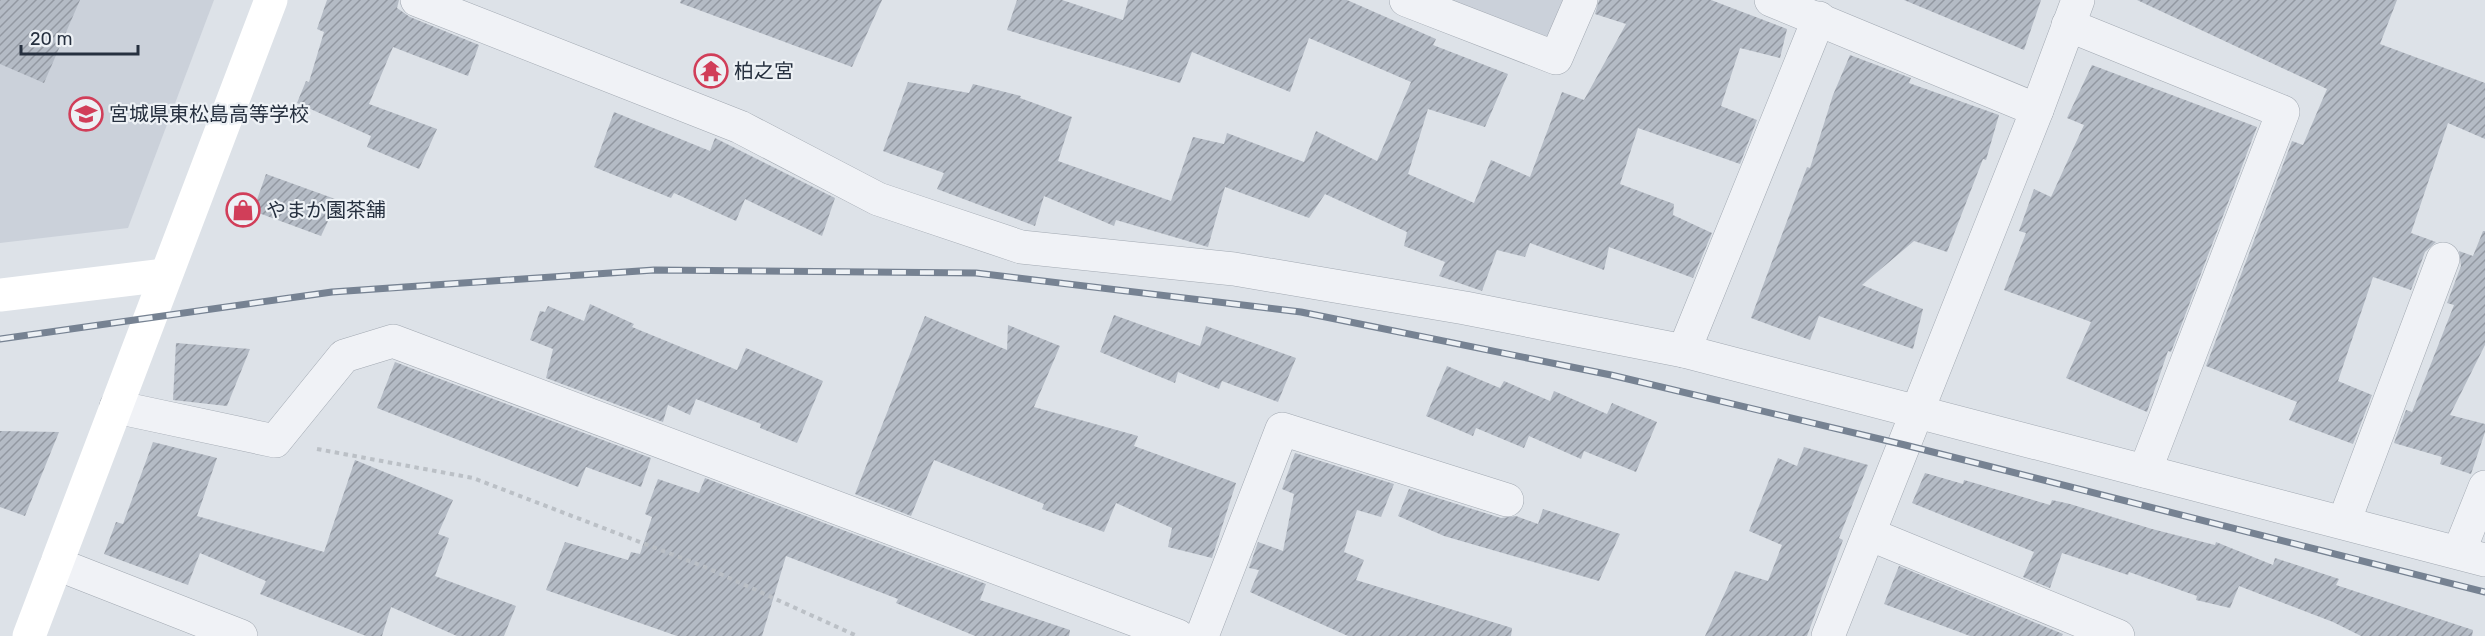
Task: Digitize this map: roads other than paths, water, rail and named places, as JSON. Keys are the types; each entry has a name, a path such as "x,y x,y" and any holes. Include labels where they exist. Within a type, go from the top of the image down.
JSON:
{"street":[{"path":"29,636 271,0"},
{"path":"1406,0 1556,58 1581,0"},
{"path":"1771,0 2037,110"},
{"path":"420,1 740,127 878,199 1021,247 1246,271 1465,308 1684,351 2472,556 2485,487"},
{"path":"1828,636 2037,110 2073,12 2283,112 2145,471"},
{"path":"1684,351 1819,18"},
{"path":"2344,522 2443,259"},
{"path":"0,296 165,275"},
{"path":"116,407 275,441 344,356 393,341 1178,636"},
{"path":"1202,636 1282,429 1507,500"},
{"path":"1869,534 2118,636"},
{"path":"57,564 241,636"}],"railway":[{"path":"0,339 332,292 654,270 976,273 1301,312 1611,375 1905,445 2485,592"}],"place":[{"name":"柏之宮","path":"711,71"},
{"name":"宮城県東松島高等学校","path":"86,114"},
{"name":"やまか園茶舗","path":"243,210"}]}
